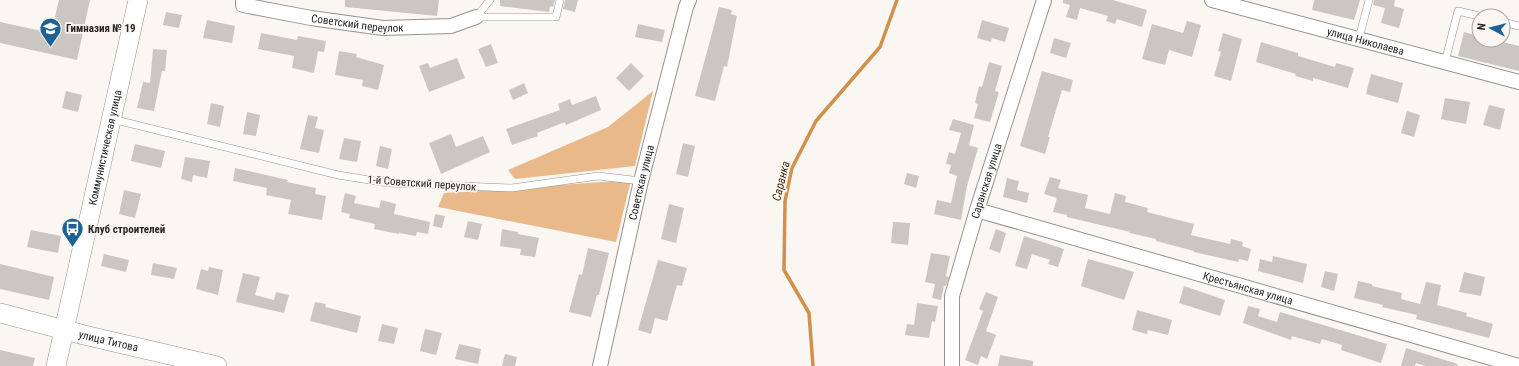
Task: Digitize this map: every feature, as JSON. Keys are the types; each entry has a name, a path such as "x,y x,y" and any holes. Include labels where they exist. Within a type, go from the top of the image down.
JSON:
{"main road":[{"name":"Коммунистическая улица","path":"56,366 138,0"},
{"name":"улица Титова","path":"0,313 206,365"}],"street":[{"name":"Советский переулок","path":"243,0 243,4 311,18 383,28 451,26 476,17"},
{"name":"Советская улица","path":"600,366 641,181 689,0"},
{"name":"Саранская улица","path":"952,366 952,296 977,210 1044,0"},
{"name":"улица Николаева","path":"1212,0 1359,38 1519,82"},
{"name":"Крестьянская улица","path":"977,210 1519,366"}],"lane":[{"path":"476,17 490,0"},
{"path":"476,17 556,17 560,0"},
{"path":"1359,38 1369,0"},
{"path":"1445,62 1458,11 1471,14"},
{"name":"1-й Советский переулок","path":"112,119 338,175 388,183 512,188 598,176 641,181"}],"shaded area":[{"path":"653,91 635,166 515,179 508,170 608,127"},
{"path":"631,180 616,242 438,207 444,193"}],"building":[{"path":"59,0 90,0 77,60 0,43 0,22 51,33"},
{"path":"345,0 439,0 437,16 345,7"},
{"path":"500,0 555,0 553,7 550,6 549,12 500,6"},
{"path":"565,0 578,0 575,12 563,9"},
{"path":"1063,0 1113,0 1147,10 1142,27 1117,19 1115,24 1106,21 1108,16 1080,8 1077,20 1066,17 1070,5 1063,3"},
{"path":"1314,0 1360,0 1354,20 1312,10"},
{"path":"1374,0 1395,0 1394,6 1404,9 1399,28 1381,23 1385,8 1373,5"},
{"path":"719,7 732,10 731,14 737,16 727,67 724,66 715,101 695,96"},
{"path":"166,12 182,15 179,28 163,25"},
{"path":"207,20 235,26 232,43 203,38"},
{"path":"982,20 1009,28 1005,42 992,38 991,42 977,38"},
{"path":"1187,21 1201,25 1192,57 1169,50 1165,65 1142,59 1152,24 1183,33"},
{"path":"638,24 665,30 662,42 635,37"},
{"path":"1464,32 1471,34 1471,48 1511,48 1511,44 1519,46 1519,71 1458,56"},
{"path":"261,33 297,40 298,36 326,41 324,52 318,51 314,73 292,68 294,56 258,49"},
{"path":"1223,33 1242,39 1231,81 1214,76 1221,52 1218,51"},
{"path":"1054,38 1071,43 1066,58 1050,53"},
{"path":"1261,42 1298,53 1298,56 1335,67 1336,63 1354,68 1348,88 1313,78 1313,81 1295,76 1296,74 1256,62"},
{"path":"491,44 498,63 486,67 478,49"},
{"path":"153,49 167,50 165,71 162,71 154,111 137,108 143,82 150,83"},
{"path":"339,51 357,54 356,57 384,65 378,90 362,86 363,80 335,75"},
{"path":"457,58 465,78 429,92 419,66 428,63 430,68"},
{"path":"989,62 1002,66 995,91 999,92 990,122 974,118 978,104 975,103 979,86 982,87"},
{"path":"631,63 644,76 629,91 616,78"},
{"path":"1042,71 1073,80 1070,92 1062,90 1048,137 1050,137 1045,154 1020,146"},
{"path":"1371,74 1403,83 1398,103 1366,94"},
{"path":"524,83 528,93 513,100 509,90"},
{"path":"66,91 82,95 78,112 62,108"},
{"path":"596,96 601,110 566,125 565,122 537,133 538,136 512,145 506,129 560,110 558,104 570,99 572,105"},
{"path":"1445,98 1470,102 1466,124 1441,119"},
{"path":"211,103 224,106 220,127 207,124"},
{"path":"1489,105 1505,109 1500,130 1483,125"},
{"path":"1407,111 1420,115 1414,137 1401,133"},
{"path":"247,112 260,115 256,136 243,134"},
{"path":"308,115 318,117 315,128 324,130 319,153 300,149"},
{"path":"953,119 974,125 969,145 978,148 967,186 961,220 934,214 937,200 951,203 957,176 949,173 951,165 946,164 949,152 955,154 961,133 949,130"},
{"path":"451,134 456,147 483,136 490,152 441,174 429,143"},
{"path":"344,138 361,141 357,162 339,159"},
{"path":"683,143 695,146 688,177 676,174"},
{"path":"135,144 165,151 161,168 131,161"},
{"path":"380,146 392,149 388,169 376,166"},
{"path":"185,157 210,161 207,178 193,175 192,182 181,179"},
{"path":"235,168 316,188 315,194 326,196 322,220 288,214 291,200 266,195 267,188 233,181"},
{"path":"907,173 919,176 916,188 904,184"},
{"path":"1050,177 1061,180 1058,188 1088,195 1085,208 1110,214 1115,193 1126,196 1125,202 1148,208 1147,212 1194,224 1191,235 1230,244 1231,239 1243,242 1242,246 1251,249 1248,261 1239,259 1238,262 1194,252 1156,241 1156,239 1067,217 1067,215 1053,212 1057,198 1044,194"},
{"path":"1007,178 1019,181 1017,190 1029,193 1027,203 1003,197"},
{"path":"124,190 141,194 135,218 119,214"},
{"path":"345,193 356,196 354,203 379,208 381,200 396,204 394,214 430,222 428,234 417,232 416,236 374,229 375,224 349,218 350,214 341,212"},
{"path":"669,204 684,208 676,243 661,239"},
{"path":"435,214 445,216 442,228 433,226"},
{"path":"468,221 482,224 478,240 464,237"},
{"path":"893,222 910,223 908,245 891,243"},
{"path":"502,229 539,238 535,257 520,255 521,249 500,246"},
{"path":"996,229 1006,233 1000,253 989,249"},
{"path":"31,230 61,236 58,253 27,247"},
{"path":"1024,236 1064,249 1058,267 1048,264 1050,260 1032,254 1027,269 1015,266"},
{"path":"588,248 609,253 599,295 597,295 591,317 569,312 579,274 582,275"},
{"path":"931,253 950,256 946,276 949,277 946,286 944,286 941,300 932,298 935,284 925,282"},
{"path":"104,254 129,260 126,272 101,266"},
{"path":"1273,256 1307,264 1303,283 1258,271 1260,259 1272,262"},
{"path":"1088,259 1134,272 1124,300 1081,286"},
{"path":"658,260 687,268 682,286 677,285 667,321 655,318 651,334 638,330"},
{"path":"153,263 177,268 174,279 151,275"},
{"path":"0,264 54,277 49,300 0,289"},
{"path":"209,267 223,270 218,295 196,289 201,269 208,271"},
{"path":"1325,271 1338,274 1334,291 1321,287"},
{"path":"1464,272 1485,277 1481,296 1459,292"},
{"path":"243,273 260,277 255,295 274,300 276,292 289,295 284,313 236,302"},
{"path":"1358,281 1402,293 1401,299 1420,304 1426,282 1441,285 1437,305 1467,313 1466,316 1493,324 1489,338 1416,319 1417,315 1382,307 1383,305 1354,298"},
{"path":"1184,286 1225,300 1220,316 1179,303"},
{"path":"986,292 998,297 986,331 996,335 987,359 981,356 978,365 965,360 983,311 979,309"},
{"path":"315,302 326,304 325,307 361,316 357,333 310,321"},
{"path":"917,303 938,306 935,322 932,321 929,338 905,335 907,324 914,325"},
{"path":"1248,306 1260,309 1258,316 1277,322 1280,312 1387,344 1381,363 1341,350 1342,345 1322,339 1320,344 1292,336 1291,340 1243,323"},
{"path":"1137,310 1172,320 1168,335 1148,330 1147,334 1132,330"},
{"path":"382,324 398,328 394,344 378,341"},
{"path":"425,329 442,333 436,355 420,351"},
{"path":"459,344 481,349 478,364 455,359"},
{"path":"1406,348 1458,364 1457,366 1425,366 1416,363 1415,366 1401,366"},
{"path":"0,350 35,358 33,366 0,366"},
{"path":"505,354 517,357 515,366 502,366"},
{"path":"1000,355 1033,361 1033,366 998,366"}],"waterway":[{"name":"Саранка","path":"813,366 809,313 784,270 785,201 792,168 816,121 880,47 897,0"}],"place":[{"name":"Гимназия № 19","path":"51,48"},
{"name":"Клуб строителей","path":"73,248"}]}
